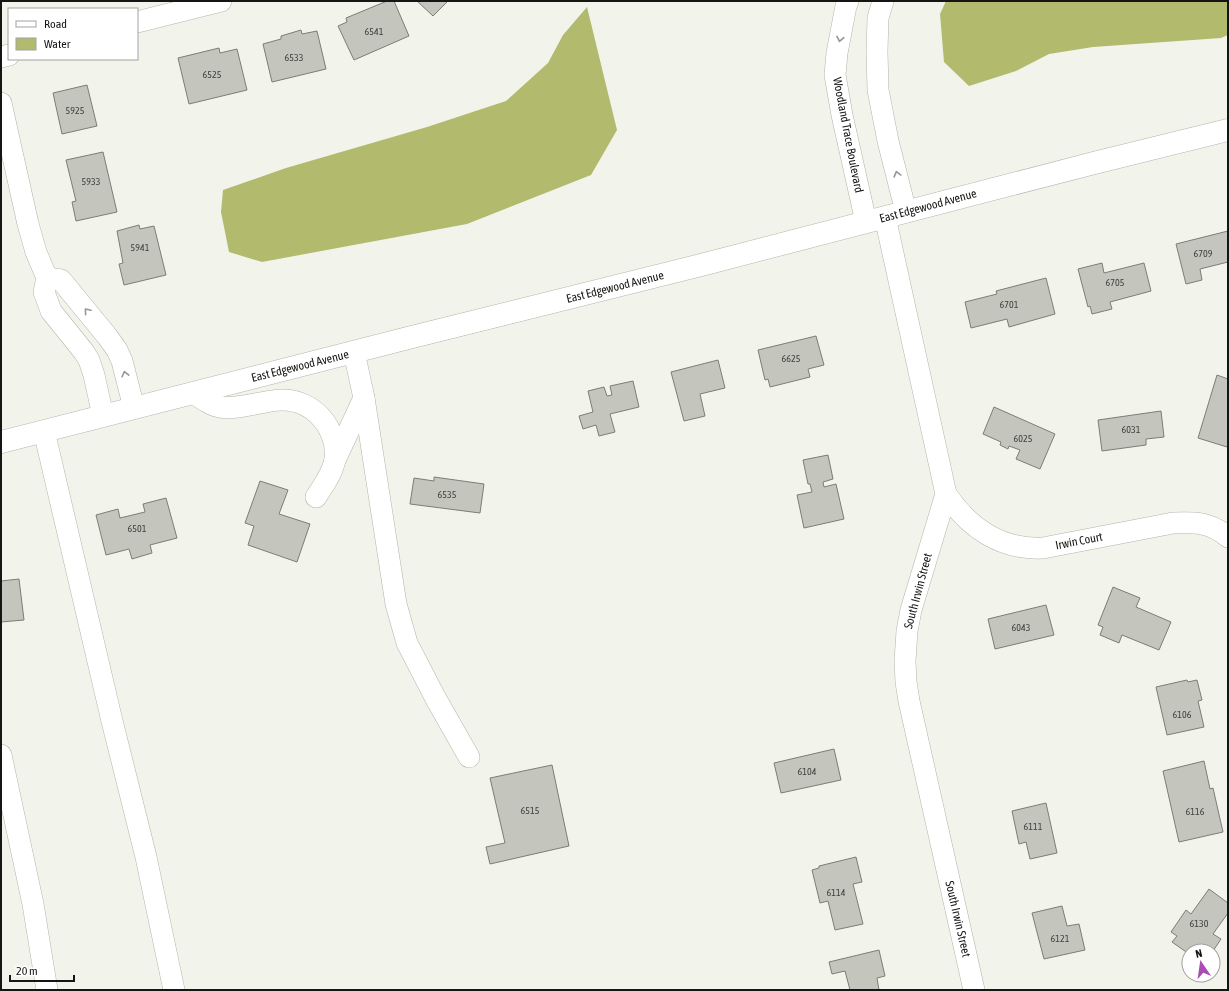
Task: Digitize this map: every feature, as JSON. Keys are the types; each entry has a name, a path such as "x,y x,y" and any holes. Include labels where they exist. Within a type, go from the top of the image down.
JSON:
{"main road":[{"name":"East Edgewood Avenue","path":"1,442 671,273 1101,161 1228,130"}],"street":[{"path":"138,22 221,1"},
{"name":"Woodland Trace Boulevard","path":"848,1 837,53 835,75 842,115 876,219"},
{"path":"883,1 878,18 878,90 888,141 906,212"},
{"path":"1,103 28,224 36,252 47,278 44,292 51,311 89,360 94,375 103,416"},
{"name":"South Irwin Street","path":"876,219 946,494 910,610 905,651 905,671 909,701 974,990"},
{"path":"47,278 61,280 117,350 122,361 134,408"},
{"path":"354,352 364,398 396,604 407,643 436,699 469,757"},
{"path":"194,393 218,407 231,408 282,400 300,402 317,412 328,428 335,444 335,461"},
{"path":"316,497 331,473 364,398"},
{"path":"44,431 112,721 146,857 174,990"},
{"name":"Irwin Court","path":"946,494 952,504 966,519 982,532 1010,545 1028,548 1043,548 1180,522 1193,522 1213,527 1228,537"},
{"path":"1,755 32,904 47,990"}],"water":[{"path":"946,1 1228,1 1228,35 1221,38 1093,47 1049,54 1016,71 969,86 944,62 940,14"},
{"path":"587,7 617,130 591,175 467,224 262,262 229,252 221,212 223,190 286,168 427,127 506,101 548,63 563,35"}],"building":[{"path":"387,1 394,1 409,36 354,60 338,26 347,22 346,18"},
{"path":"417,1 448,1 433,16"},
{"path":"301,30 302,34 317,31 326,69 272,82 263,44 281,39 281,36"},
{"path":"219,48 220,53 237,49 247,90 189,104 178,58"},
{"path":"87,85 97,126 62,134 53,93"},
{"path":"103,152 117,212 76,221 72,202 76,201 66,160"},
{"path":"139,225 140,229 154,226 166,275 124,285 119,264 123,263 117,231"},
{"path":"1228,231 1228,262 1200,269 1202,280 1186,284 1176,244"},
{"path":"1102,263 1104,273 1144,263 1151,291 1110,302 1112,309 1092,314 1090,306 1088,307 1078,269"},
{"path":"1046,278 1055,314 1009,327 1007,319 971,328 965,302 997,294 996,291"},
{"path":"816,336 824,365 808,369 810,377 770,387 768,379 765,380 758,350"},
{"path":"718,360 725,388 700,394 705,416 684,421 671,372"},
{"path":"1217,375 1228,379 1227,447 1198,438"},
{"path":"633,381 639,407 610,414 615,432 599,436 596,425 583,429 579,416 593,412 588,391 604,387 607,396 612,395 610,386"},
{"path":"994,407 1055,434 1040,469 1016,459 1020,450 1009,446 1008,449 1000,445 1001,442 983,434"},
{"path":"1161,411 1164,437 1146,439 1146,445 1102,451 1098,420"},
{"path":"828,455 833,479 823,482 824,487 836,484 844,519 804,528 797,495 812,492 810,484 808,484 803,460"},
{"path":"434,477 484,484 480,513 410,504 414,478 434,481"},
{"path":"260,481 288,490 279,514 310,524 297,562 248,545 254,526 245,523"},
{"path":"166,498 177,538 150,545 152,553 132,559 129,549 106,555 96,515 118,509 120,518 145,512 143,504"},
{"path":"19,579 24,620 1,622 1,581"},
{"path":"1113,587 1140,598 1136,607 1171,622 1159,650 1122,635 1119,643 1100,635 1103,627 1098,625"},
{"path":"1046,605 1054,635 995,649 988,619"},
{"path":"1187,680 1188,682 1197,680 1202,700 1198,701 1204,727 1167,735 1156,687"},
{"path":"834,749 841,780 781,793 774,763"},
{"path":"1204,761 1210,789 1213,788 1223,832 1179,842 1163,771"},
{"path":"552,765 569,846 490,864 486,847 505,843 490,778"},
{"path":"1046,803 1057,853 1030,859 1026,842 1019,844 1012,811"},
{"path":"856,857 862,882 853,884 863,924 835,930 828,901 820,903 812,870 819,868 819,866"},
{"path":"1209,889 1228,903 1228,913 1213,934 1221,939 1218,943 1181,943 1181,948 1172,942 1177,936 1171,932 1186,910 1191,914"},
{"path":"1062,906 1067,926 1079,924 1085,950 1044,959 1032,913"},
{"path":"879,950 885,976 877,978 879,990 850,990 845,971 832,974 829,962"}]}
